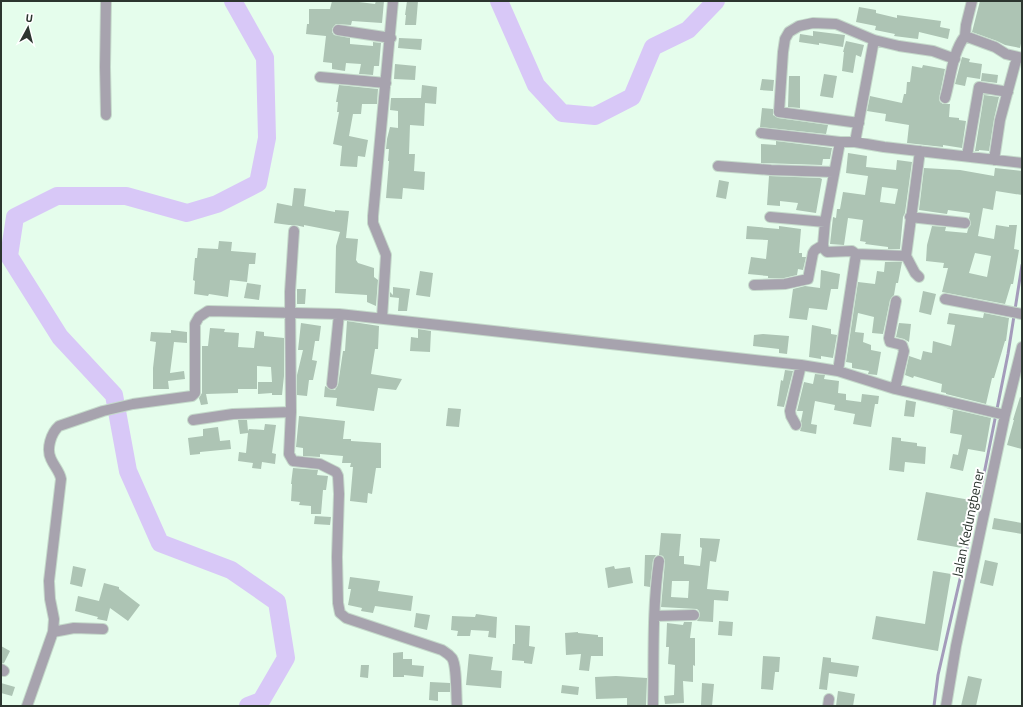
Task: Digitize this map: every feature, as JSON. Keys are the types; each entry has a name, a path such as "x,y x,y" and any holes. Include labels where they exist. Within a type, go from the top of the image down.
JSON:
{"street":[{"path":"106,1 106,116"},
{"path":"382,318 386,255 373,223 373,216 393,1"},
{"path":"945,98 959,44 964,36 972,1"},
{"path":"859,123 780,112 783,52 785,39 789,32 799,26 813,23 836,24 874,40 899,46 933,51 955,59"},
{"path":"338,30 390,38"},
{"path":"964,36 995,47 1006,54 1020,57 1000,120 994,160"},
{"path":"855,142 874,40"},
{"path":"320,77 386,83"},
{"path":"967,156 979,87 1008,92"},
{"path":"761,133 840,142 855,142 884,147 1022,163"},
{"path":"840,142 833,172 825,222 824,249 827,252 852,251 856,254 906,256"},
{"path":"920,151 906,256 915,273 920,277"},
{"path":"718,166 771,170 833,172"},
{"path":"770,217 825,222"},
{"path":"910,217 965,223"},
{"path":"294,231 290,292 291,412 289,454 293,461 320,464 336,472 338,476 339,494 337,557 338,603 340,613 346,618 442,650 448,654 453,659 456,675 457,706"},
{"path":"754,285 785,284 808,279 813,253 823,245"},
{"path":"838,371 856,254"},
{"path":"945,299 1016,313"},
{"path":"895,389 904,351 902,345 890,342 889,338 896,300"},
{"path":"27,706 51,636 54,619 50,599 49,581 61,480 60,474 51,460 49,453 51,439 56,428 103,411 133,404 194,395 195,324 202,314 208,311 339,314 801,365 838,371 895,389 1004,415"},
{"path":"332,384 339,314"},
{"name":"Jalan Kedungbener","path":"946,706 956,646 1004,415 1022,347"},
{"path":"796,425 790,411 801,365"},
{"path":"193,420 233,414 291,412"},
{"path":"653,706 655,616 659,560"},
{"path":"655,616 694,615"},
{"path":"51,636 63,629 102,629"}],"building":[{"path":"332,1 351,1 375,4 376,1 384,1 382,23 352,21 351,25 336,24 332,29 334,35 350,38 350,44 373,46 373,42 381,43 379,66 374,66 373,75 359,74 361,64 346,63 345,71 332,69 332,63 323,62 326,36 306,34 307,24 309,24 309,9 330,9"},
{"path":"407,1 418,1 416,25 405,25"},
{"path":"980,1 1022,1 1022,39 1020,48 1005,45 972,32"},
{"path":"859,7 876,10 876,13 897,18 897,15 941,21 940,27 950,29 948,39 919,32 918,39 894,36 895,34 875,30 876,26 856,22"},
{"path":"813,31 845,35 843,47 819,43 819,45 799,42 800,34 813,36"},
{"path":"399,38 422,39 421,50 398,48"},
{"path":"846,41 864,45 861,57 856,55 853,73 842,71 843,52"},
{"path":"962,57 970,59 969,62 982,64 980,79 967,77 965,86 955,84"},
{"path":"395,64 416,66 415,80 394,79"},
{"path":"923,65 945,69 939,99 943,104 950,104 949,117 959,118 959,120 966,121 962,148 943,145 943,147 907,143 909,125 885,121 886,114 867,111 870,96 902,103 904,94 906,94 907,82 910,82 912,66 922,68"},
{"path":"982,73 998,75 997,83 981,81"},
{"path":"824,74 837,76 833,98 820,96"},
{"path":"789,76 800,76 800,108 788,107"},
{"path":"762,79 774,80 773,91 760,90"},
{"path":"339,85 378,89 377,104 362,104 361,114 353,114 349,136 368,140 365,157 358,156 357,167 340,166 342,146 333,144 339,112 337,112 338,102 336,102"},
{"path":"422,85 437,87 436,104 425,103 424,126 410,125 409,154 415,154 414,171 425,172 424,190 403,188 402,199 386,198 389,161 389,149 386,149 387,139 390,127 398,128 398,111 390,110 391,98 421,98"},
{"path":"984,95 999,97 989,151 975,151"},
{"path":"762,108 773,109 773,115 778,118 828,125 826,134 760,127"},
{"path":"776,141 832,148 830,159 823,159 822,165 761,163 761,144 776,145"},
{"path":"848,153 867,156 866,167 896,170 897,160 912,162 905,213 903,217 900,249 888,249 888,247 865,244 866,242 860,241 863,220 848,218 844,245 830,244 833,217 836,218 837,209 840,209 843,192 865,195 868,176 846,173","holes":["882,187 898,189 895,204 880,202"]},
{"path":"924,168 960,170 994,176 995,168 1022,171 1022,195 996,191 993,210 983,208 978,236 994,239 996,225 1009,227 1009,225 1017,225 1014,249 1019,250 1013,284 1011,284 1005,304 942,292 948,268 943,268 944,263 926,261 927,245 932,226 946,227 945,231 967,233 971,224 969,218 970,213 948,210 947,214 919,210","holes":["975,253 991,256 987,277 969,273"]},
{"path":"769,176 822,179 816,213 796,210 798,203 780,201 780,206 767,205"},
{"path":"719,180 729,182 726,199 716,197"},
{"path":"294,188 306,189 304,206 335,212 335,210 349,211 346,238 358,239 356,260 358,263 374,268 374,277 378,280 376,306 367,302 367,295 335,293 336,246 340,232 304,225 304,227 274,223 277,203 292,206"},
{"path":"747,226 779,229 779,226 801,229 799,253 802,253 802,257 806,257 803,270 798,269 797,275 784,278 768,278 768,276 748,274 751,257 766,259 768,240 746,239"},
{"path":"219,241 232,242 231,251 256,253 255,264 249,264 247,282 230,280 228,297 209,294 208,296 194,294 195,281 193,280 195,258 197,258 198,248 218,249"},
{"path":"885,262 902,262 898,283 896,283 894,295 890,300 883,334 872,333 874,317 858,313 855,332 864,333 863,342 871,345 871,350 881,352 877,375 868,374 869,371 852,368 852,363 846,362 858,282 875,284 877,271 884,272"},
{"path":"821,270 840,274 838,289 831,289 827,310 809,308 807,320 789,318 793,289 805,286 820,288"},
{"path":"420,271 433,273 430,297 416,295"},
{"path":"247,283 261,285 259,300 244,298"},
{"path":"393,287 410,289 407,311 398,311 399,298 390,297 390,292 393,295"},
{"path":"297,289 306,289 305,304 297,304"},
{"path":"923,291 936,294 931,315 919,312"},
{"path":"949,313 983,318 984,313 1009,318 1006,341 994,378 992,378 986,404 946,394 941,392 942,384 905,375 909,356 921,360 923,351 932,353 933,341 951,346 955,325 947,324"},
{"path":"347,321 379,326 378,349 375,349 371,374 402,379 396,390 378,388 374,411 336,406 337,398 324,397 325,386 335,390 338,385 343,351 345,351"},
{"path":"301,323 321,326 319,341 315,341 312,360 317,361 313,380 309,380 307,396 297,395 297,375 303,350 298,350"},
{"path":"899,323 911,324 909,342 896,337"},
{"path":"812,325 831,329 831,334 837,335 833,358 821,356 821,359 809,357"},
{"path":"210,328 225,329 224,332 239,333 238,347 254,348 256,331 264,332 264,336 284,338 284,376 282,395 272,395 272,393 258,394 258,382 272,382 271,367 257,366 257,389 238,389 238,393 206,394 208,404 201,405 199,398 202,393 202,346 208,346"},
{"path":"418,329 431,331 430,352 410,351 411,337 418,338"},
{"path":"171,330 187,332 187,343 174,342 170,373 184,371 185,379 168,381 169,389 153,389 153,368 156,342 150,341 151,332 171,333"},
{"path":"763,334 789,336 787,354 779,353 779,349 753,346 754,335"},
{"path":"785,370 793,371 784,407 777,406 781,380 783,381"},
{"path":"815,374 825,375 824,379 839,381 838,393 846,394 846,400 861,402 862,394 879,396 878,404 875,404 871,427 853,424 855,414 834,410 835,405 815,401 811,424 817,425 816,434 800,431 803,411 797,411 804,382 813,384"},
{"path":"1020,397 1022,398 1022,449 1007,445"},
{"path":"906,400 916,402 914,417 904,416"},
{"path":"943,407 991,418 985,452 968,449 963,471 950,468 953,454 958,455 962,435 950,433 953,410"},
{"path":"448,408 461,409 459,427 446,426"},
{"path":"299,416 345,421 343,439 381,443 381,468 376,468 372,494 368,493 367,503 350,501 353,467 350,467 351,463 342,463 343,456 320,454 320,457 303,456 303,448 296,447"},
{"path":"238,420 247,420 248,431 249,429 264,430 265,424 276,425 272,453 276,454 275,464 262,462 261,469 252,468 253,463 238,461 239,452 246,453 248,433 240,434"},
{"path":"218,427 220,441 230,440 231,449 200,452 200,454 190,455 188,438 203,436 203,429"},
{"path":"892,437 901,438 901,441 917,443 917,446 926,447 925,464 905,462 904,472 889,470"},
{"path":"293,468 318,470 317,475 328,476 326,490 323,490 321,514 311,514 311,506 299,505 300,502 291,501"},
{"path":"926,492 970,500 962,548 917,540"},
{"path":"315,516 331,517 330,525 314,524"},
{"path":"994,518 1022,523 1022,534 992,529"},
{"path":"661,533 681,534 679,556 684,556 684,564 700,566 702,548 700,547 700,538 720,539 716,562 710,561 707,589 729,591 728,601 714,600 713,622 697,621 700,615 697,609 661,607 665,561 663,556 659,555","holes":["672,581 689,581 688,598 671,597"]},
{"path":"645,555 656,555 653,560 650,587 644,586"},
{"path":"985,560 998,563 993,586 980,583"},
{"path":"73,566 86,569 82,587 70,584"},
{"path":"614,566 615,569 630,567 633,583 608,588 605,568"},
{"path":"933,571 951,574 938,651 872,639 876,616 925,624"},
{"path":"350,577 380,581 378,591 413,596 411,611 375,606 373,613 361,611 362,608 348,605 351,589 348,589"},
{"path":"104,583 119,587 119,589 140,605 128,621 110,608 107,621 75,611 78,596 99,601"},
{"path":"416,613 430,615 427,630 414,627"},
{"path":"476,614 497,617 496,638 488,637 489,631 471,630 470,636 457,636 458,631 451,630 452,616 475,617"},
{"path":"719,621 733,622 732,636 718,635"},
{"path":"684,622 692,622 690,638 695,638 695,666 693,665 693,682 683,681 684,703 665,704 664,696 674,695 675,665 668,664 669,647 666,647 667,623 683,625"},
{"path":"515,625 530,626 529,646 535,647 532,664 524,663 524,661 512,660 513,644 515,644"},
{"path":"578,632 603,637 603,656 591,656 589,671 579,670 581,654 566,655 565,633"},
{"path":"1,646 10,651 4,663 1,663"},
{"path":"403,652 403,659 412,659 412,665 424,666 423,677 404,675 404,677 393,677 393,653"},
{"path":"469,654 493,657 491,670 502,671 501,688 466,685"},
{"path":"763,656 780,657 779,672 775,672 773,690 761,689"},
{"path":"823,657 831,658 831,662 859,666 857,677 829,673 827,690 819,689"},
{"path":"361,665 369,665 368,678 360,677"},
{"path":"616,676 647,678 646,706 627,706 627,698 596,699 595,677"},
{"path":"968,676 982,679 976,706 961,706"},
{"path":"430,682 450,683 450,692 438,692 438,701 429,700"},
{"path":"1,683 15,687 12,696 1,693"},
{"path":"702,683 714,684 712,706 701,705"},
{"path":"562,685 579,687 578,695 561,693"},
{"path":"838,691 855,694 853,706 836,706"}],"waterway":[{"path":"233,1 265,58 267,138 258,183 217,204 187,213 126,196 57,196 15,217 9,256 60,337 114,395 128,471 160,543 231,570 277,602 286,658 261,701 248,706"},
{"path":"499,1 536,85 562,113 595,116 632,97 653,47 688,30 716,1"},
{"path":"934,706 938,675 983,479 1008,354 1022,265"}]}
